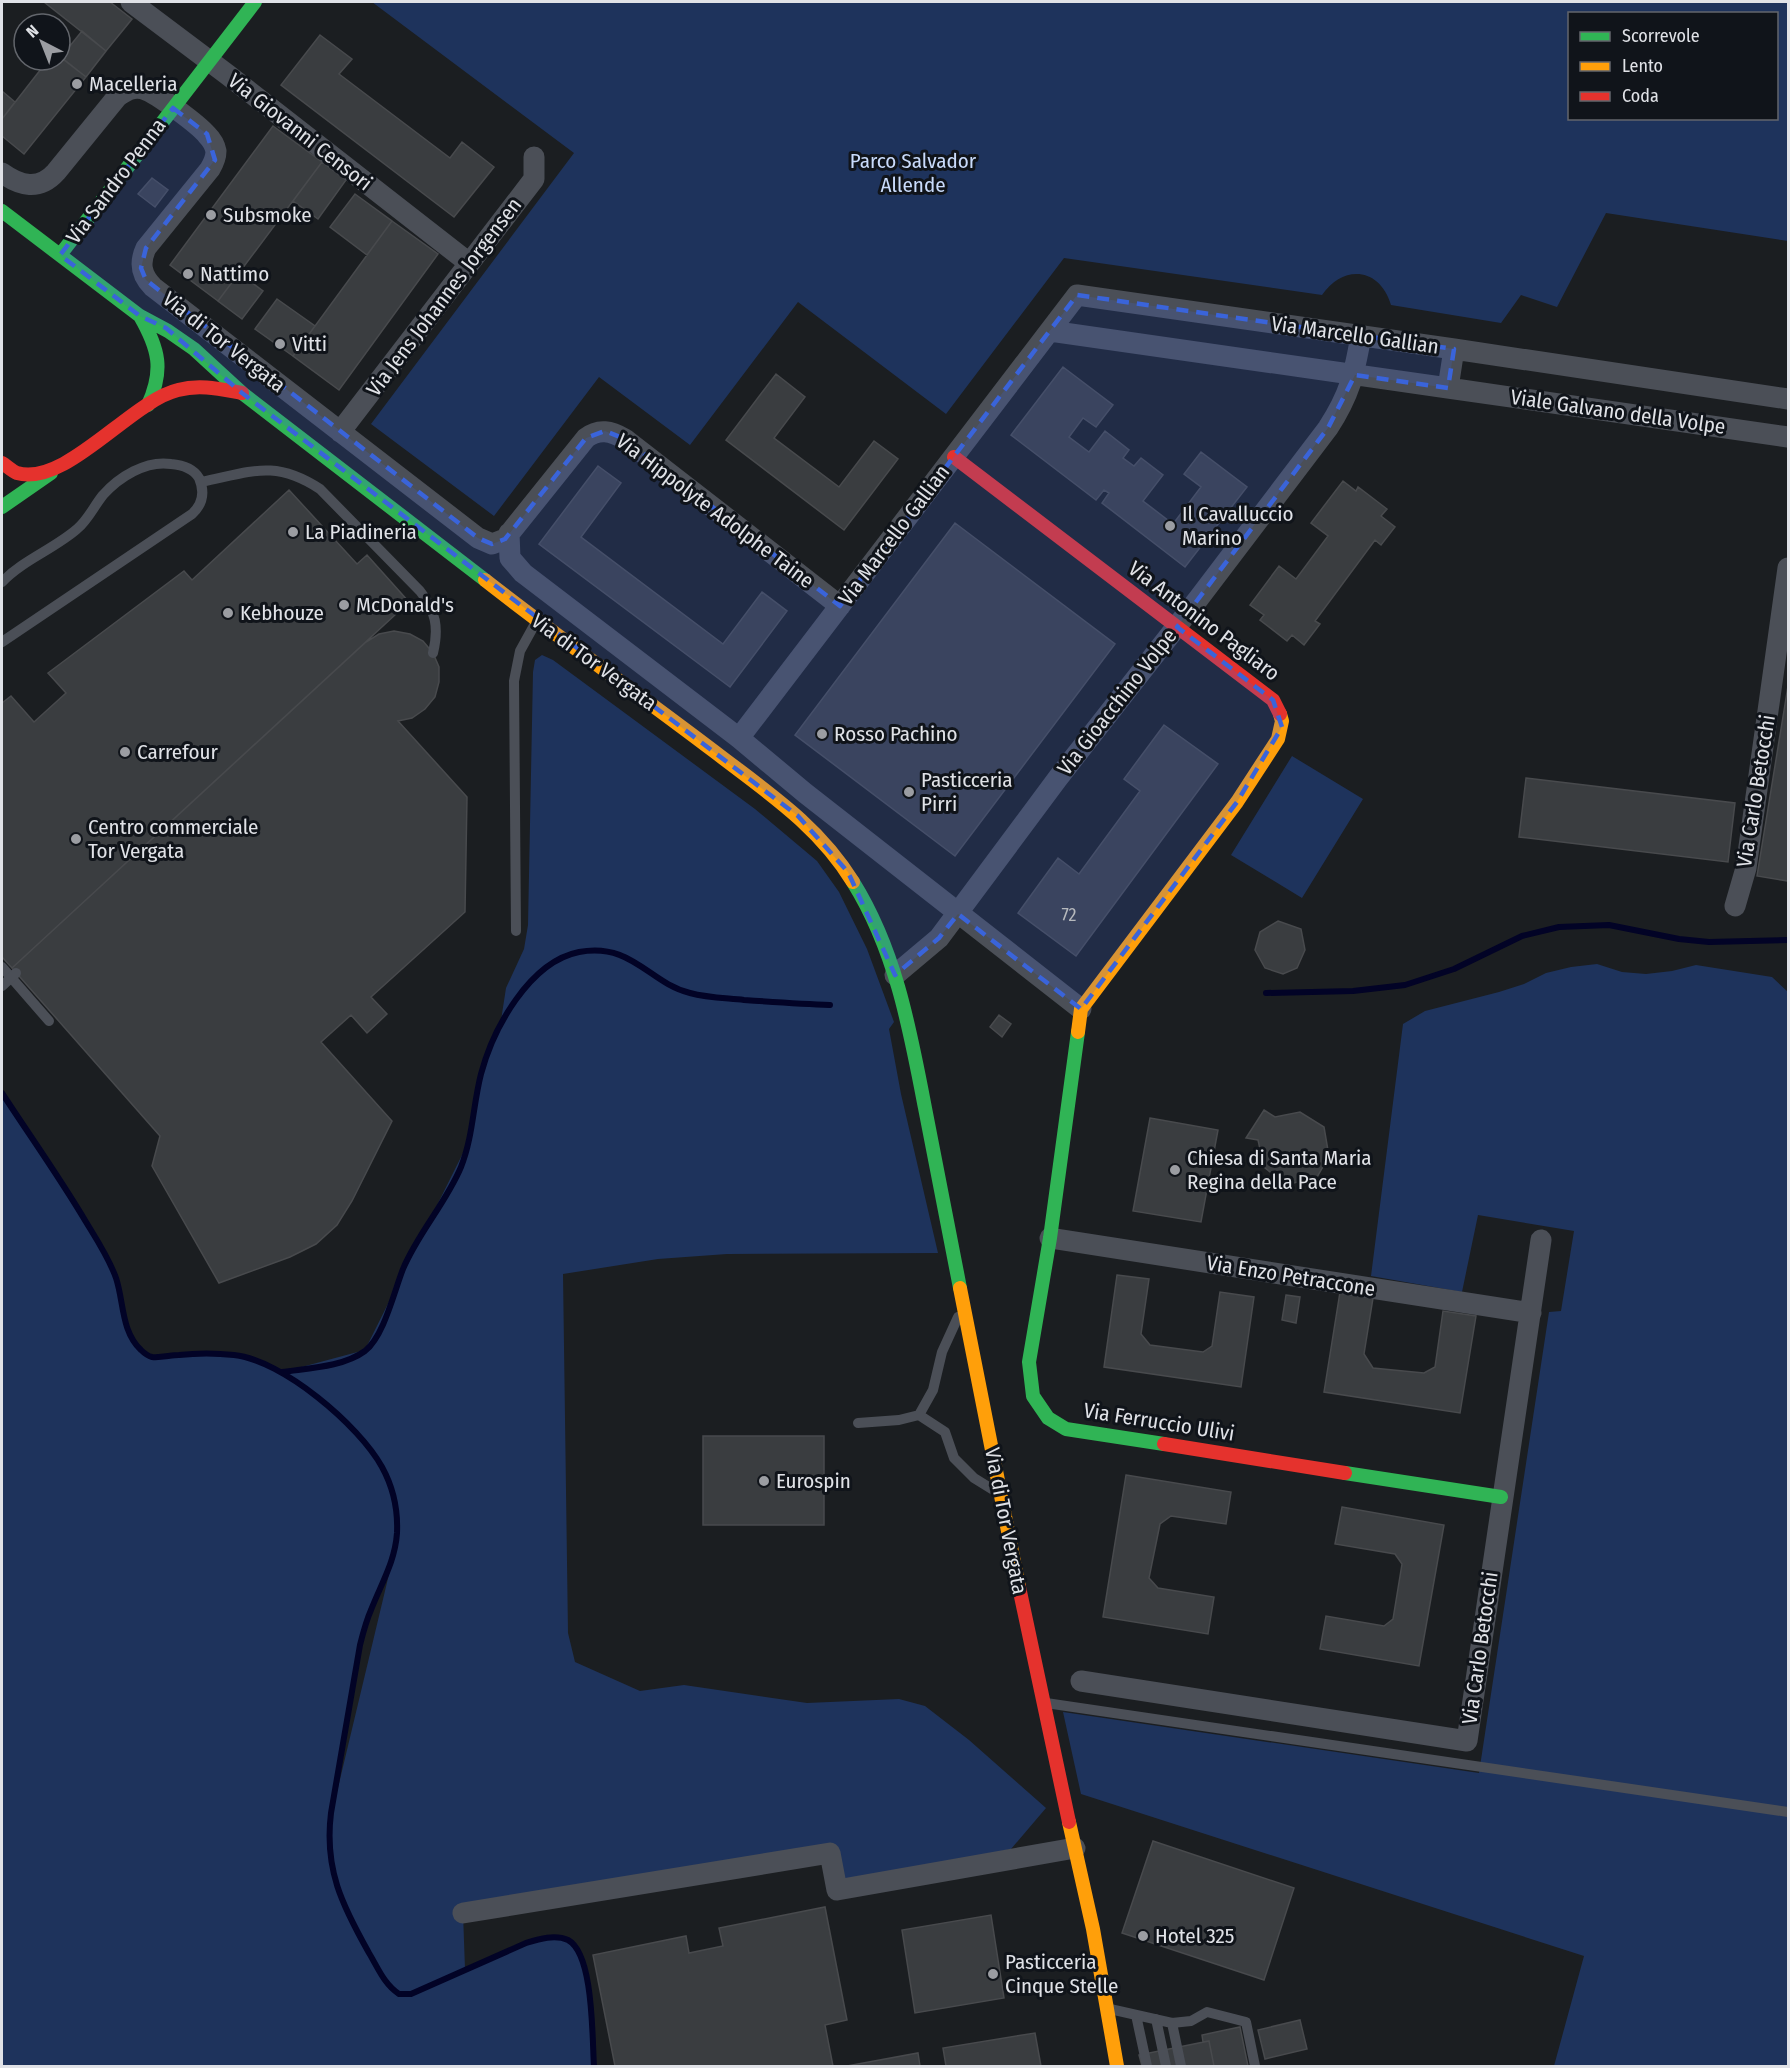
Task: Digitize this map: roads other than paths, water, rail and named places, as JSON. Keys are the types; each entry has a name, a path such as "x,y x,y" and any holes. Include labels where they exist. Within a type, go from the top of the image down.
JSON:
{"main road":[{"name":"Via Sandro Penna","path":"60,255 255,2"},
{"name":"Via di Tor Vergata","path":"2,212 140,316 166,328 242,393 537,621 624,683 781,802 825,842 848,872 886,948 907,1016 1000,1494 1093,1929 1117,2067"},
{"name":"Via di Tor Vergata","path":"140,316 153,336 159,358 158,381 148,405"},
{"name":"Via di Tor Vergata","path":"2,463 9,469 23,474 39,474 58,468 148,405 176,390 195,386 214,386 242,393"},
{"name":"Via Antonino Pagliaro","path":"954,457 1273,700 1281,716 1282,727 1278,739 1237,802 1081,1009"},
{"path":"2,507 58,468"},
{"name":"Via Ferruccio Ulivi","path":"1081,1009 1050,1238 1029,1362 1033,1396 1048,1418 1066,1429 1502,1497"}],"street":[{"name":"Via Giovanni Censori","path":"131,2 469,263"},
{"name":"Via Sandro Penna","path":"2,173 20,184 32,186 52,177 108,106 123,92 135,88 142,89 207,134 216,151 215,160 206,175 146,248 142,260"},
{"name":"Via Jens Johannes Jorgensen","path":"340,432 534,179 534,157"},
{"name":"Via di Tor Vergata","path":"142,260 143,275 153,287 484,542 501,539 510,558 523,573 739,738 958,914 1081,1009"},
{"name":"Via Marcello Gallian","path":"739,738 1077,295 1454,349 1448,388 1050,331"},
{"name":"Via Gioacchino Volpe","path":"958,914 1058,778 1328,428 1343,403 1354,375 1361,336"},
{"name":"Viale Galvano della Volpe","path":"1454,349 1788,399"},
{"name":"Viale Galvano della Volpe","path":"1448,388 1788,437"},
{"name":"Via Hippolyte Adolphe Taine","path":"501,539 586,438 597,431 615,433 840,606"},
{"path":"454,555 472,532"},
{"name":"Via Carlo Betocchi","path":"1735,906 1746,868 1788,568"},
{"path":"896,975 939,938 958,914"},
{"name":"Via Enzo Petraccone","path":"1050,1238 1531,1313"},
{"name":"Via Carlo Betocchi","path":"1082,1681 1467,1741 1540,1240"},
{"path":"463,1912 830,1853 837,1890 1075,1848"}],"lane":[{"path":"2,582 13,572 77,529 107,491 131,473 147,466 167,463 191,469 197,474 201,482 202,497 192,514 2,642"},
{"path":"201,482 272,469 301,478 320,489 430,604 436,620 437,637 433,653"},
{"path":"516,932 514,681 520,651 537,621"},
{"path":"2,967 49,1022"},
{"path":"2,986 16,973"},
{"path":"858,1424 899,1420 919,1415 933,1390 942,1352 963,1306"},
{"path":"919,1415 945,1432 954,1458 965,1470 1000,1494"},
{"path":"1043,1702 1788,1812"},
{"path":"1107,2008 1172,2023 1191,2021 1207,2012 1246,2022 1256,2067"},
{"path":"1136,2015 1147,2067"},
{"path":"1156,2019 1166,2067"},
{"path":"1172,2023 1181,2067"}],"waterway":[{"path":"1266,993 1353,991 1405,985 1454,969 1522,936 1559,927 1609,925 1679,939 1709,942 1788,940"},
{"path":"282,1372 325,1366 347,1360 365,1351 378,1335 409,1256 448,1193 461,1167 468,1144 481,1074 494,1037 516,1000 544,969 561,958 579,952 597,950 627,958 676,988 697,995 830,1005"},
{"path":"2,1093 66,1189 106,1256 119,1287 126,1325 141,1350 152,1357 200,1354 234,1355 274,1369 296,1382 338,1414 371,1450 386,1475 396,1508 396,1544 360,1645 331,1813 330,1833 330,1852 337,1886 359,1936 382,1975 399,1994 411,1994 526,1943 552,1937 568,1940 576,1948 583,1962 587,1979 592,2018 594,2066"}],"place":[{"name":"Macelleria","path":"77,84"},
{"name":"Subsmoke","path":"211,215"},
{"name":"Nattimo","path":"188,274"},
{"name":"Vitti","path":"280,344"},
{"name":"Il Cavalluccio Marino","path":"1170,526"},
{"name":"La Piadineria","path":"293,532"},
{"name":"McDonald's","path":"344,605"},
{"name":"Kebhouze","path":"228,613"},
{"name":"Rosso Pachino","path":"822,734"},
{"name":"Carrefour","path":"125,752"},
{"name":"Pasticceria Pirri","path":"909,792"},
{"name":"Centro commerciale Tor Vergata","path":"76,839"},
{"name":"Chiesa di Santa Maria Regina della Pace","path":"1175,1170"},
{"name":"Eurospin","path":"764,1481"},
{"name":"Hotel 325","path":"1143,1936"},
{"name":"Pasticceria Cinque Stelle","path":"993,1974"}],"park label":[{"name":"Parco Salvador Allende","path":"913,173"}]}
